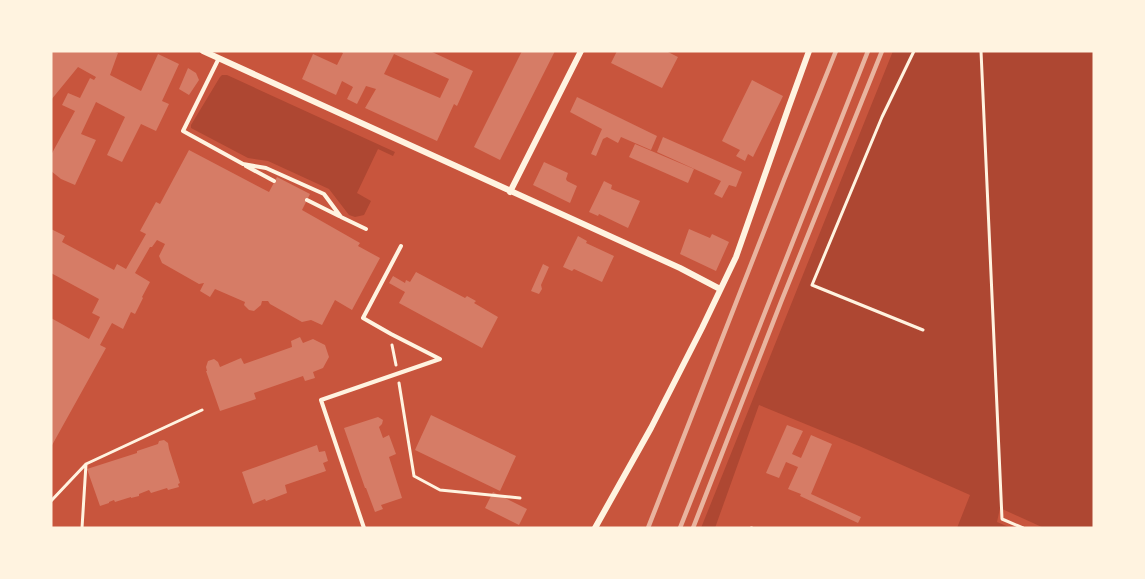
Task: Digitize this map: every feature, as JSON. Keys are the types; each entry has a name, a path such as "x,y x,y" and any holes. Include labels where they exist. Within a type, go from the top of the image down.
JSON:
{"street":[{"path":"203,51 680,268 720,290"},
{"path":"510,192 581,51"},
{"path":"595,528 651,428 736,257 809,51"}],"lane":[{"path":"219,58 183,131 274,181"},
{"path":"243,164 266,168 324,194 341,217"},
{"path":"307,200 366,230"},
{"path":"364,528 321,400 440,359 363,318 401,246"}],"path":[{"path":"914,51 882,117 812,285 923,330"},
{"path":"981,51 1002,519 1023,528"},
{"path":"391,334 414,476 440,490 520,498"},
{"path":"51,501 86,464 202,410"},
{"path":"82,528 86,464"}],"shaded area":[{"path":"893,51 1094,51 1094,528 1044,528 1000,508 997,522 1011,528 957,528 970,495 759,405 715,528 701,528"},
{"path":"222,75 227,75 395,152 393,156 378,149 357,193 371,201 364,215 355,217 349,215 329,189 268,161 248,158 191,128"}],"building":[{"path":"51,51 112,51 118,53 110,75 141,91 158,54 179,64 162,101 169,104 156,131 141,124 122,162 107,155 125,117 96,102 81,134 96,140 75,185 61,179 51,171 51,155 75,111 62,105 68,93 80,98 90,78 94,80 96,77 78,67 51,100"},
{"path":"340,51 430,51 473,71 457,106 454,104 437,141 365,108 376,89 366,86 357,104 347,99 353,87 342,81 336,95 302,79 313,54 337,65 343,53","holes":["394,54 449,79 440,98 384,74"]},
{"path":"522,51 555,51 500,160 474,147"},
{"path":"617,51 666,51 678,57 662,88 611,63"},
{"path":"188,68 196,73 199,80 189,95 179,89"},
{"path":"752,80 783,96 753,157 748,154 745,161 736,156 740,150 722,141"},
{"path":"577,97 657,136 651,150 621,137 618,143 607,137 603,139 596,156 591,154 602,129 570,112"},
{"path":"663,137 742,172 736,187 729,185 722,198 714,194 721,181 657,152"},
{"path":"635,144 694,169 688,183 629,157"},
{"path":"189,150 269,192 277,177 310,194 302,210 360,243 358,246 380,258 352,310 335,300 322,325 311,320 302,322 268,301 262,301 254,311 244,305 245,302 215,289 210,297 200,291 204,283 199,284 162,263 159,256 165,244 157,240 150,247 135,273 150,282 135,314 131,312 123,329 112,323 100,345 106,348 51,447 51,318 89,339 100,317 92,313 99,299 51,273 51,229 65,236 62,242 114,270 117,264 126,269 146,234 140,231 156,202 160,204"},
{"path":"544,162 568,173 567,181 577,186 570,203 533,185"},
{"path":"604,181 612,185 611,189 640,201 628,228 599,214 598,216 589,212"},
{"path":"689,229 710,238 712,234 729,242 716,271 680,254"},
{"path":"578,236 587,241 586,243 614,256 602,282 574,269 572,271 563,267"},
{"path":"543,264 549,267 539,294 531,291"},
{"path":"416,272 465,298 467,296 476,301 474,303 498,317 482,348 399,303 405,292 389,283 393,276 405,283 406,280 410,282"},
{"path":"300,337 303,343 313,339 325,345 329,357 323,368 313,372 315,378 305,381 303,376 254,393 256,399 220,411 206,371 208,361 214,359 220,367 241,358 244,364 292,347 291,341"},
{"path":"431,415 516,456 500,491 415,450"},
{"path":"378,417 383,420 379,427 383,438 389,435 396,454 389,457 402,498 381,505 383,509 375,512 344,428"},
{"path":"787,425 803,431 792,454 801,458 811,435 832,444 811,494 861,517 858,523 788,489 798,467 786,462 779,478 766,473"},
{"path":"164,440 168,443 180,483 179,487 151,493 149,490 139,496 115,502 114,500 100,506 87,469 137,453 137,451"},
{"path":"317,445 319,452 325,451 328,461 323,463 326,471 285,485 287,493 253,504 242,472"},
{"path":"493,492 527,509 519,525 485,508"}],"railway":[{"path":"648,528 836,51"},
{"path":"680,528 868,51"},
{"path":"693,528 882,51"}]}
